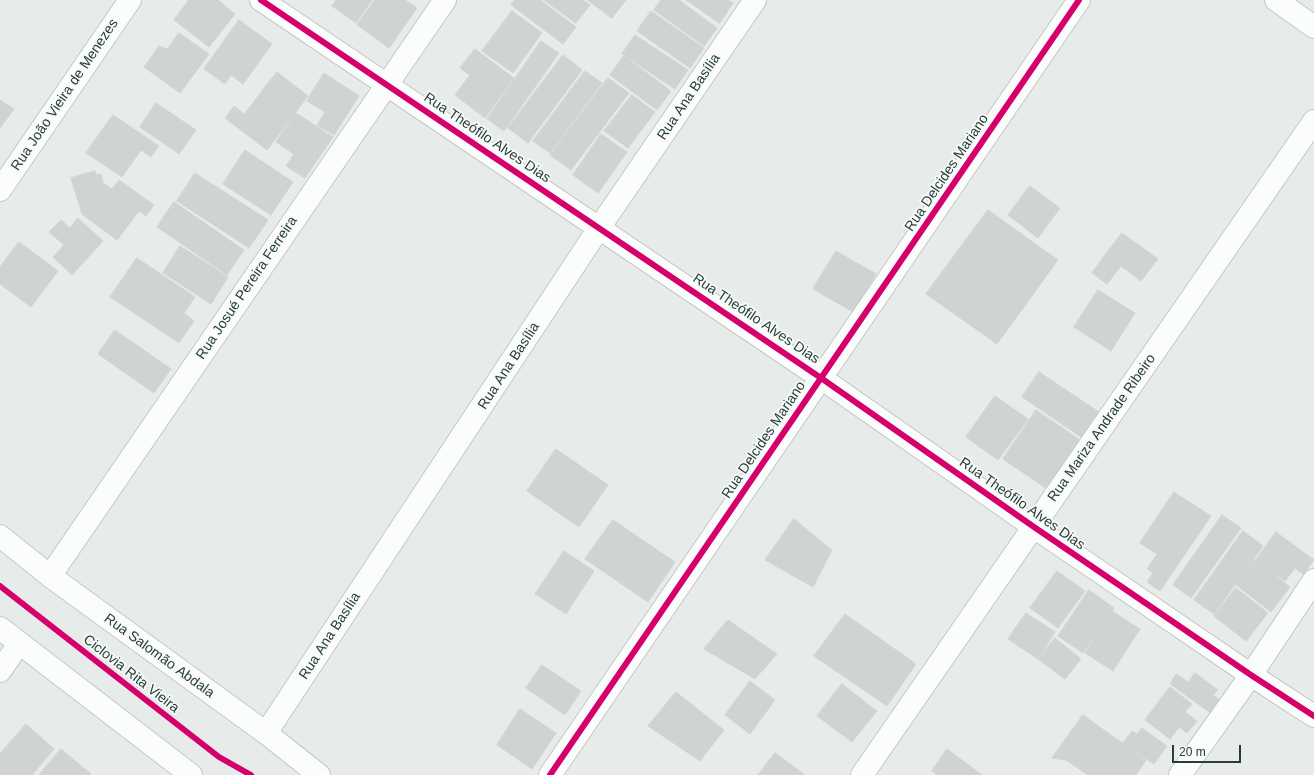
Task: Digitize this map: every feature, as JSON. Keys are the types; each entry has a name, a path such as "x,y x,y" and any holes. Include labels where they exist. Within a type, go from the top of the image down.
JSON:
{"street":[{"name":"Rua João Vieira de Menezes","path":"0,190 8,164 130,0"},
{"name":"Rua Theófilo Alves Dias","path":"261,0 821,378 1251,676 1314,716"},
{"name":"Rua Josué Pereira Ferreira","path":"50,576 445,0"},
{"name":"Rua Ana Basília","path":"266,733 600,228 755,0"},
{"name":"Rua Delcides Mariano","path":"550,775 1079,0"},
{"path":"1276,0 1314,27"},
{"name":"Rua Mariza Andrade Ribeiro","path":"862,775 1314,121"},
{"name":"Rua Salomão Abdala","path":"3,540 50,576 266,733 319,775"},
{"path":"1180,775 1251,676 1314,580"},
{"path":"0,628 191,775"},
{"path":"0,671 19,644"}],"building":[{"path":"189,0 218,0 235,14 209,47 174,20"},
{"path":"336,0 372,0 356,23 332,6"},
{"path":"375,0 405,0 417,8 389,48 357,25"},
{"path":"515,0 540,0 576,27 563,44 511,5"},
{"path":"544,0 583,0 590,5 576,23"},
{"path":"588,0 626,0 612,18"},
{"path":"661,0 679,0 717,28 704,46 654,10"},
{"path":"686,0 728,0 733,3 720,23"},
{"path":"512,11 542,33 513,73 482,51"},
{"path":"651,11 704,48 690,68 637,31"},
{"path":"239,20 272,44 243,84 231,75 225,84 204,69"},
{"path":"179,33 209,54 180,93 144,67 159,46 167,49"},
{"path":"635,35 688,70 675,89 622,54"},
{"path":"541,41 559,53 504,131 487,119"},
{"path":"475,49 514,78 485,118 455,95 470,75 460,68"},
{"path":"563,55 582,70 528,143 508,128"},
{"path":"624,56 671,91 657,110 610,75"},
{"path":"585,71 602,83 550,153 533,141"},
{"path":"277,72 308,96 267,150 225,118 234,106 244,114"},
{"path":"324,73 359,96 334,135 317,125 325,112 307,101"},
{"path":"608,78 629,93 571,170 550,155"},
{"path":"632,95 655,112 628,148 604,131"},
{"path":"0,100 14,109 0,128"},
{"path":"156,103 196,130 179,154 140,127"},
{"path":"296,113 333,137 305,178 286,166 294,154 276,142"},
{"path":"113,115 159,146 151,157 141,150 122,177 86,153"},
{"path":"601,134 627,152 598,193 573,175"},
{"path":"245,150 293,182 271,215 223,184"},
{"path":"95,171 96,175 101,174 103,183 112,189 119,180 154,205 146,216 139,211 117,240 82,214 71,178"},
{"path":"195,173 268,220 249,248 177,201"},
{"path":"1030,186 1060,208 1038,238 1008,215"},
{"path":"174,202 244,250 227,275 157,227"},
{"path":"988,210 1058,260 997,344 926,294"},
{"path":"78,218 103,241 72,275 53,257 64,245 49,232 61,220 70,228"},
{"path":"1122,233 1158,259 1141,281 1121,266 1107,284 1092,273"},
{"path":"19,242 58,271 31,307 0,284 0,267"},
{"path":"180,246 228,277 211,304 163,273"},
{"path":"836,251 876,274 853,312 813,289"},
{"path":"137,258 195,297 184,313 194,321 179,343 110,297"},
{"path":"1098,290 1135,313 1111,351 1074,327"},
{"path":"115,330 171,369 154,393 98,354"},
{"path":"1039,372 1102,414 1084,439 1022,397"},
{"path":"995,396 1028,419 998,460 966,437"},
{"path":"1036,410 1080,440 1047,489 1003,459"},
{"path":"556,449 608,485 579,527 527,491"},
{"path":"1174,492 1211,516 1160,591 1147,582 1153,573 1147,569 1157,554 1140,543"},
{"path":"1222,515 1241,528 1191,598 1173,585"},
{"path":"794,519 832,550 813,587 765,560"},
{"path":"613,520 675,562 648,602 585,559"},
{"path":"1243,531 1263,546 1214,614 1194,600"},
{"path":"1276,532 1314,560 1303,574 1295,568 1285,581 1256,560"},
{"path":"564,551 594,571 566,614 535,594"},
{"path":"1255,559 1290,587 1271,612 1236,585"},
{"path":"1057,571 1085,591 1058,628 1030,608"},
{"path":"1236,588 1268,613 1246,641 1214,616"},
{"path":"1089,590 1114,608 1083,653 1058,636"},
{"path":"1112,611 1140,629 1113,671 1085,653"},
{"path":"1026,613 1055,632 1038,659 1008,639"},
{"path":"845,614 916,664 887,706 814,656"},
{"path":"728,620 777,654 755,679 704,649"},
{"path":"1055,638 1081,659 1065,679 1038,659"},
{"path":"542,665 581,691 565,715 526,688"},
{"path":"1195,673 1218,690 1213,695 1221,701 1212,714 1170,684 1176,674 1188,682"},
{"path":"750,681 775,700 750,734 725,715"},
{"path":"842,684 877,711 852,742 817,716"},
{"path":"1170,687 1192,704 1185,712 1197,721 1187,733 1179,727 1170,739 1145,720"},
{"path":"676,692 724,730 700,761 648,726"},
{"path":"520,709 556,733 532,769 497,745"},
{"path":"1083,715 1146,760 1136,775 1088,775 1066,760 1052,758"},
{"path":"26,724 54,749 32,775 0,775 0,754"},
{"path":"1142,728 1167,746 1154,764 1123,743 1132,731 1137,734"},
{"path":"61,749 91,774 39,775"},
{"path":"947,749 982,775 937,775 932,771"},
{"path":"775,753 805,775 758,775"}],"cycle path":[{"path":"261,0 821,378 1034,527 1251,675 1314,716"},
{"path":"550,775 1079,0"},
{"name":"Ciclovia Rita Vieira","path":"0,586 219,757 251,775"}]}
